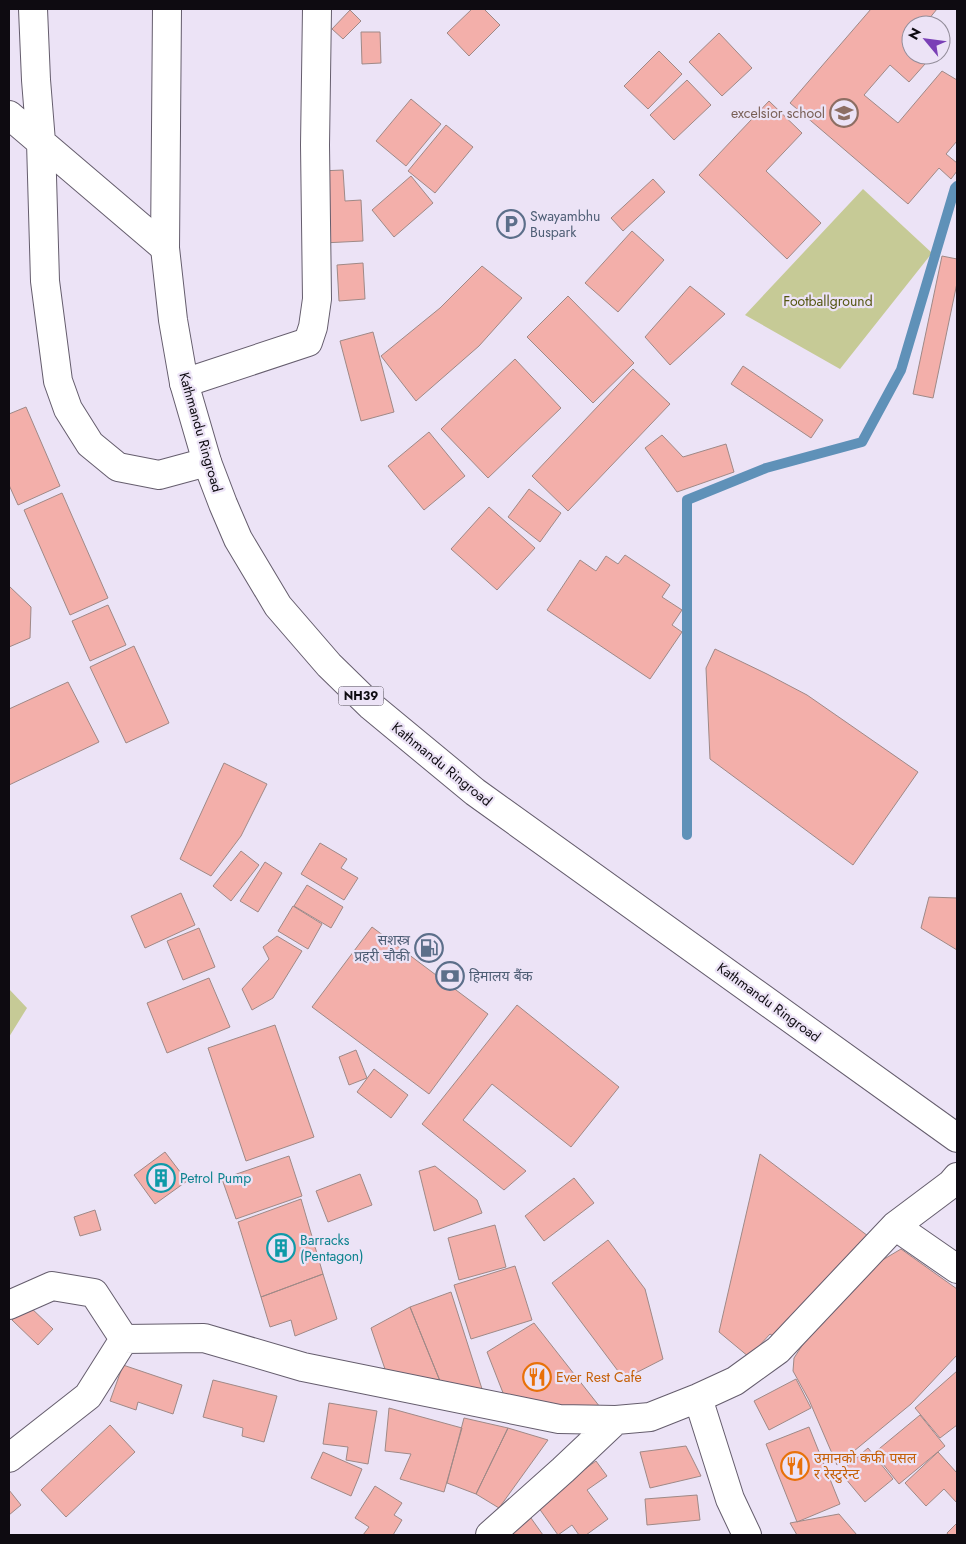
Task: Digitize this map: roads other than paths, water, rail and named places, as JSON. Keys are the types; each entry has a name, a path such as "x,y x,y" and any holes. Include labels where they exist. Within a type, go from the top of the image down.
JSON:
{"main road":[{"path":"34,9 45,281 58,381 68,409 90,444 118,467 159,475 207,462"},
{"name":"Kathmandu Ringroad","path":"167,9 165,248 173,320 184,383 207,462 223,504 238,539 278,606 329,665 370,706 482,798 957,1138"},
{"path":"184,383 308,342 313,327 317,299 315,145 317,9"},
{"path":"9,115 165,248"},
{"path":"124,1339 204,1338 303,1367 559,1418 616,1420 650,1417 735,1381 778,1350 895,1226 952,1184 957,1177"},
{"path":"895,1226 957,1268"},
{"path":"9,1305 52,1286 94,1293 124,1339"},
{"path":"9,1458 88,1396 124,1339"},
{"path":"698,1398 730,1499 747,1535"},
{"path":"490,1535 616,1420"}],"waterway":[{"path":"687,835 687,500 766,468 862,442 901,370 957,186"}],"place":[{"name":"excelsior school","path":"844,113"},
{"name":"Swayambhu Buspark","path":"511,224"},
{"name":"सशस्त्र प्रहरी चौकी","path":"429,948"},
{"name":"हिमालय बैंक","path":"450,976"},
{"name":"Petrol Pump","path":"161,1178"},
{"name":"Barracks (Pentagon)","path":"281,1248"},
{"name":"Ever Rest Cafe","path":"537,1377"},
{"name":"उमानको कफी पसल र रेस्टुरेन्ट","path":"795,1466"}],"park label":[{"name":"Footballground","path":"828,301"}]}
